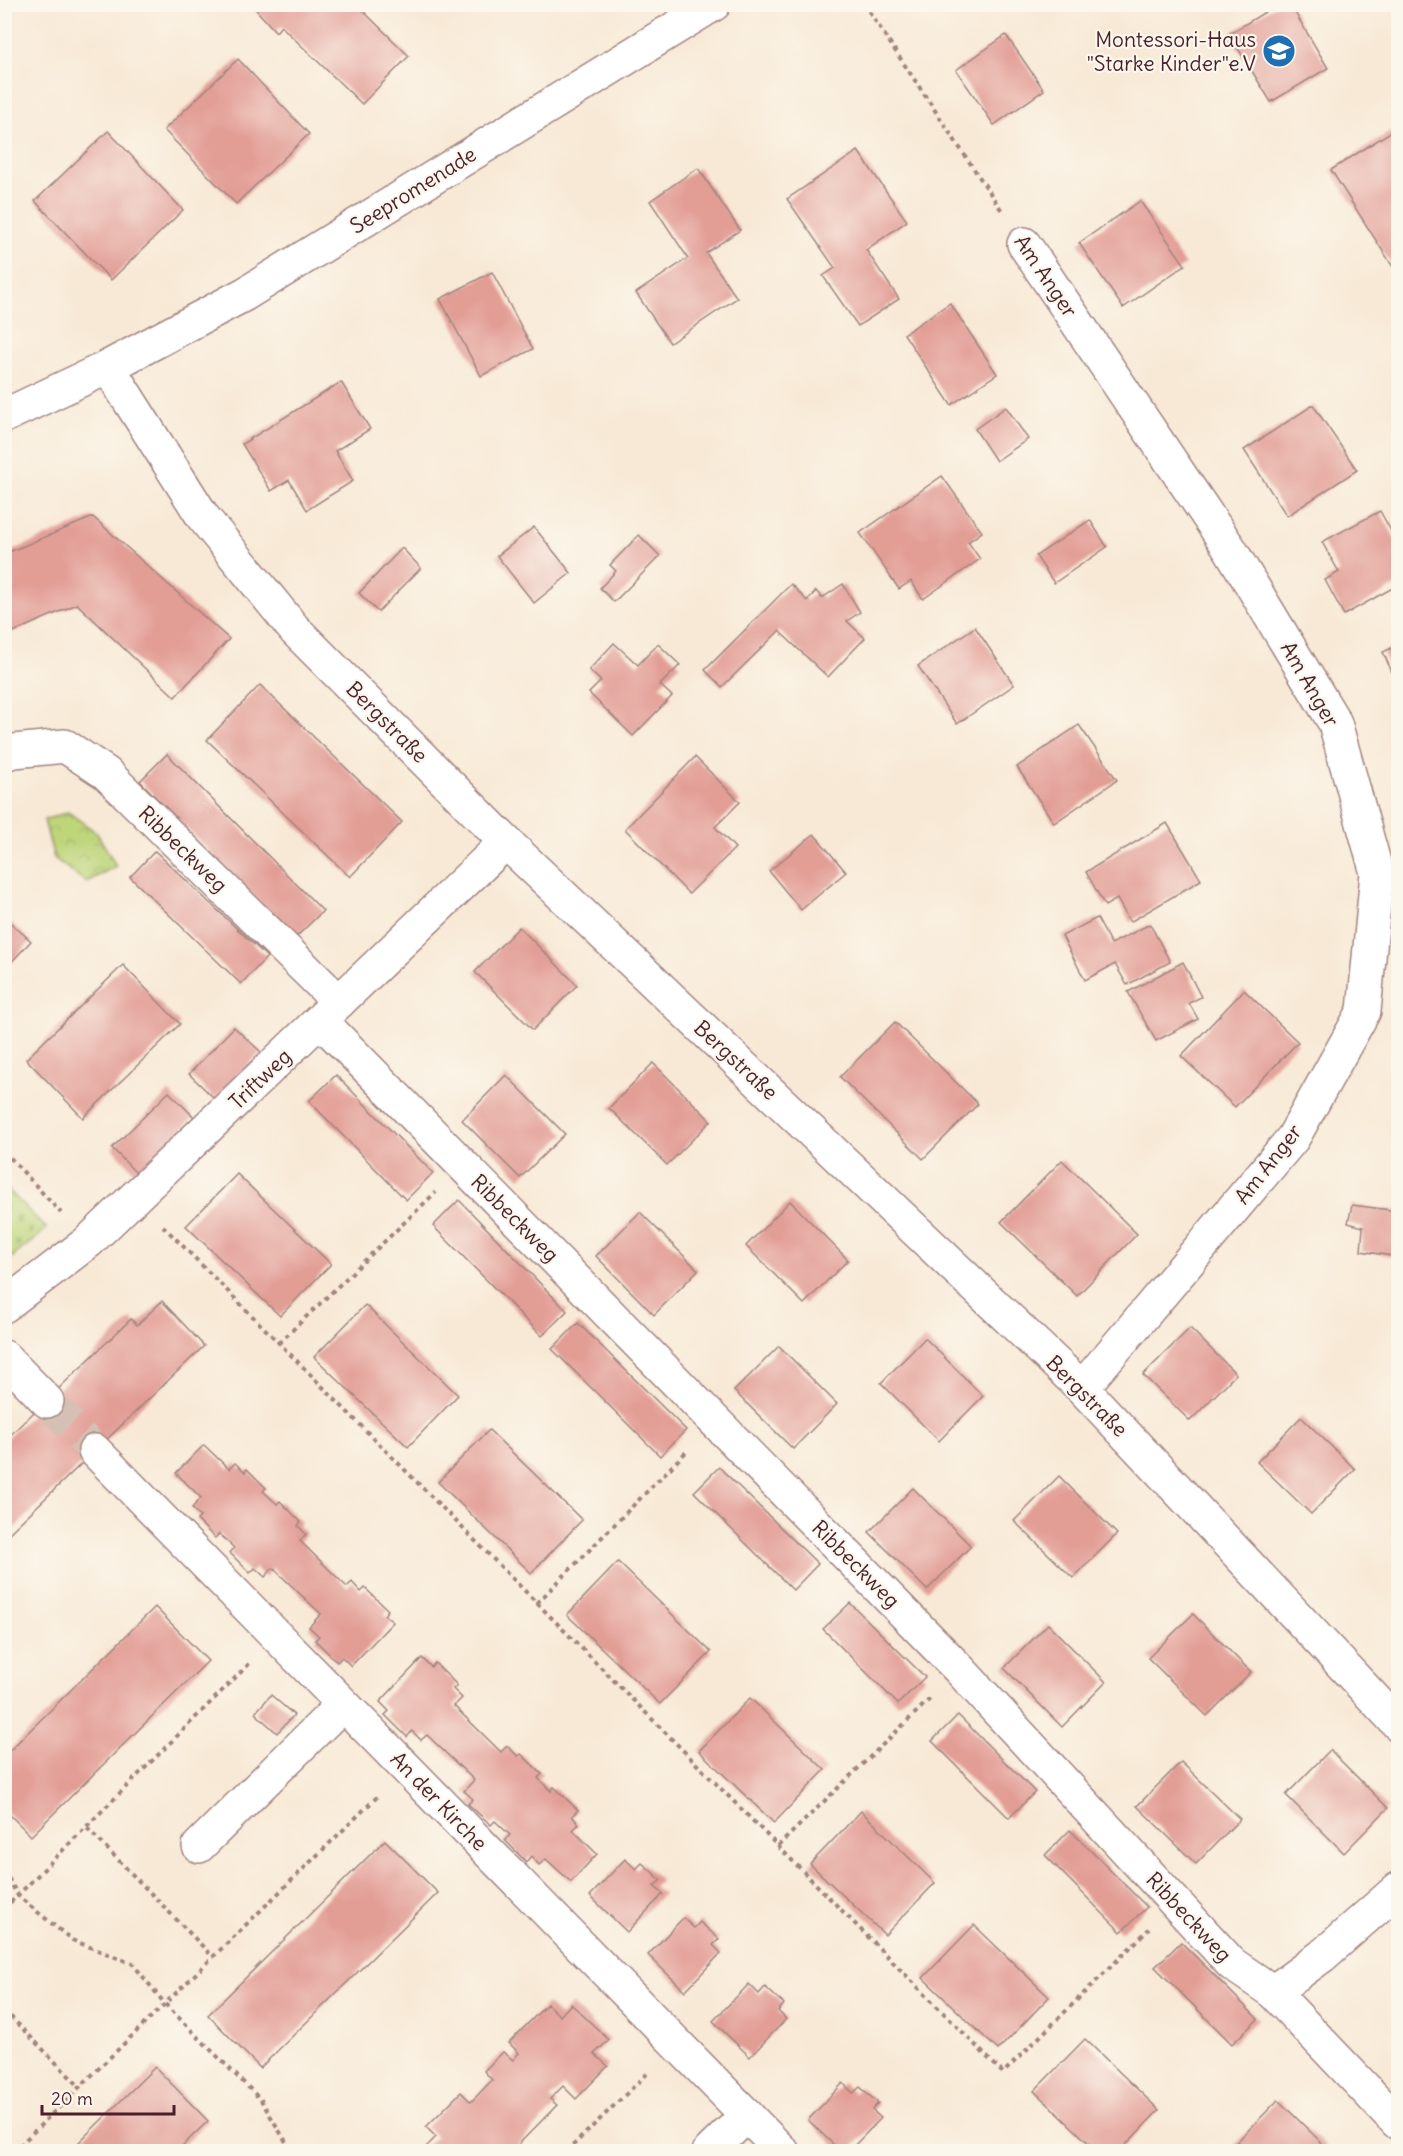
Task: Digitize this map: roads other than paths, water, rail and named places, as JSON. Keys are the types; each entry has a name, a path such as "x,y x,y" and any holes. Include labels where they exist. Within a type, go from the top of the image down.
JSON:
{"street":[{"name":"Seepromenade","path":"4,416 108,367 245,294 714,4"},
{"name":"Am Anger","path":"1024,244 1230,549 1335,723 1377,873 1364,1011 1293,1138 1082,1388"},
{"name":"Bergstraße","path":"108,367 203,517 295,630 506,842 1082,1388 1398,1724"},
{"name":"Ribbeckweg","path":"4,753 65,746 106,773 330,1012 464,1166 960,1670 1232,1964 1273,1992 1398,2123"},
{"name":"Triftweg","path":"4,1306 88,1242 506,842"},
{"name":"An der Kirche","path":"95,1451 783,2151"},
{"path":"200,1846 343,1704"},
{"path":"1273,1992 1322,1956 1398,1889"},
{"path":"709,2151 747,2115"}],"tunnel":[{"path":"47,1401 95,1451"}],"place":[{"name":"Montessori-Haus \"Starke Kinder\"e.V","path":"1279,51"}]}
